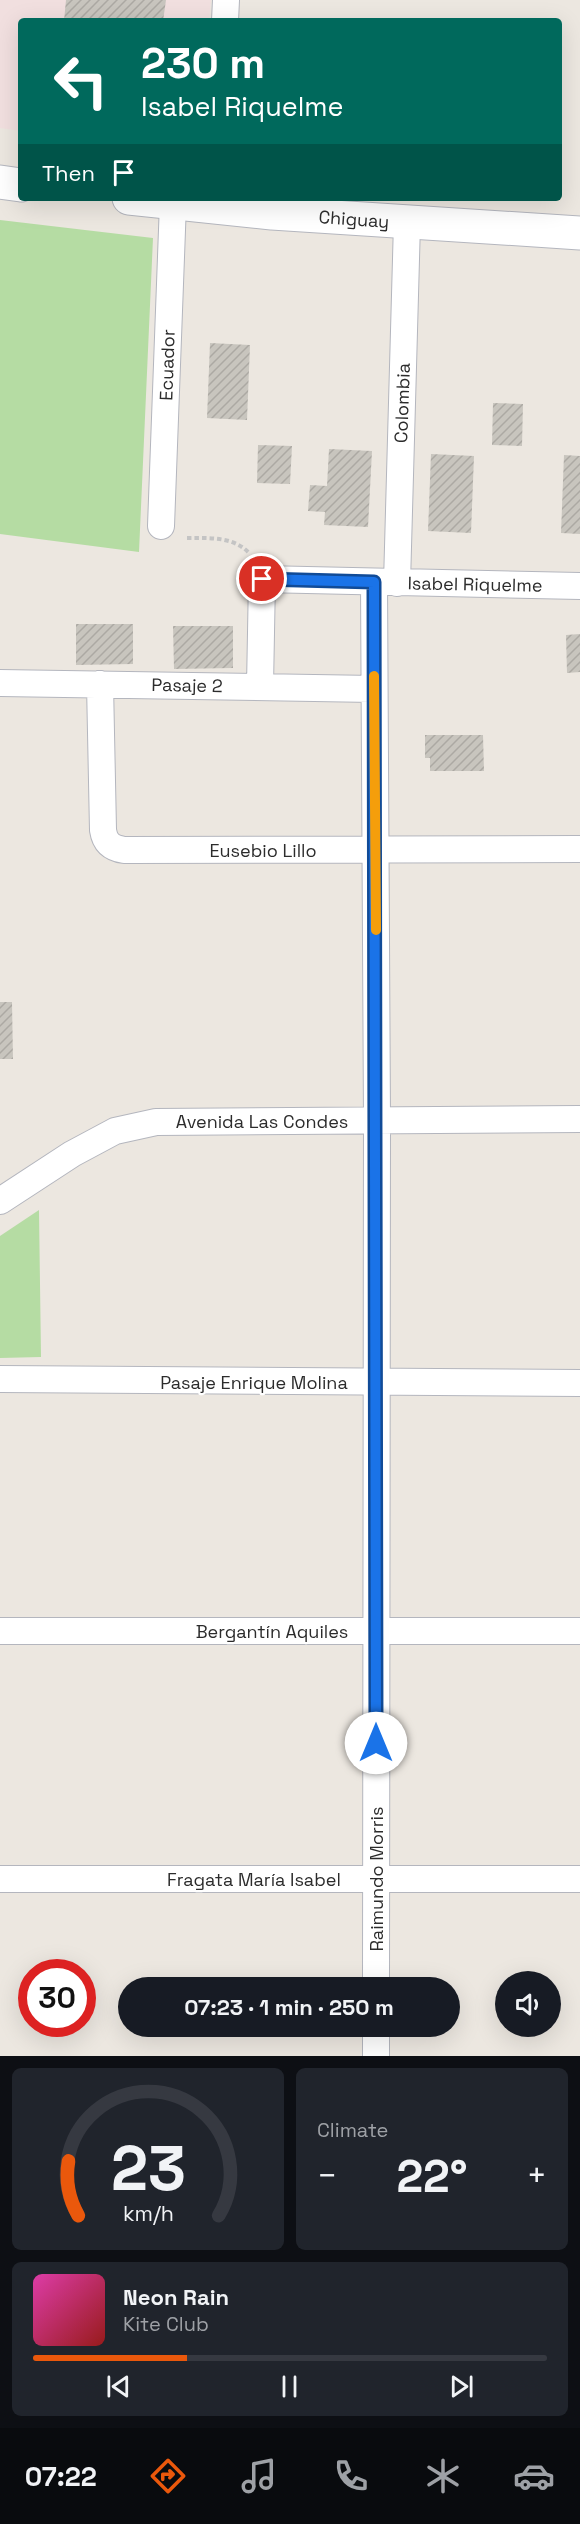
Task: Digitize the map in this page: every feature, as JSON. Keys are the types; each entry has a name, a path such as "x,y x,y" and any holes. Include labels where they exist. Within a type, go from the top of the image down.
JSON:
{"street":[{"path":"225,18 226,0"},
{"path":"0,182 18,185"},
{"name":"Chiguay","path":"155,201 217,203 407,223 580,233"},
{"name":"Ecuador","path":"161,526 173,203"},
{"name":"Colombia","path":"385,582 407,223"},
{"path":"260,686 262,579"},
{"name":"Isabel Riquelme","path":"262,579 580,586"},
{"name":"Raimundo Morris","path":"376,1977 377,1120 374,689 385,582"},
{"name":"Pasaje 2","path":"0,683 374,689"},
{"name":"Eusebio Lillo","path":"100,684 103,830 104,838 115,849 580,849"},
{"name":"Avenida Las Condes","path":"0,1201 79,1150 115,1131 136,1125 180,1121 580,1119"},
{"name":"Pasaje Enrique Molina","path":"0,1379 580,1383"},
{"name":"Bergantín Aquiles","path":"0,1631 580,1631"},
{"name":"Fragata María Isabel","path":"0,1879 580,1879"},
{"path":"376,2037 376,2056"}],"path":[{"path":"161,526 163,534 168,538 218,539 233,542 246,549 253,557 262,579"}],"shaded area":[{"path":"0,0 211,0 209,18 18,18 18,131 0,128"}],"green space":[{"path":"0,220 153,238 139,552 0,534"},
{"path":"39,1210 41,1357 0,1358 0,1236"}],"building":[{"path":"66,0 166,0 163,18 64,18"},
{"path":"210,343 250,345 247,420 207,418"},
{"path":"493,403 523,404 522,446 492,445"},
{"path":"258,445 292,446 290,484 257,483"},
{"path":"329,449 372,451 368,527 324,525 325,512 308,511 310,485 327,486"},
{"path":"431,454 474,456 471,533 428,531"},
{"path":"564,455 580,456 580,534 561,533"},
{"path":"76,624 133,624 133,664 76,665"},
{"path":"173,626 233,626 233,668 174,669"},
{"path":"580,634 580,672 567,673 566,635"},
{"path":"425,735 483,735 484,771 430,771 430,758 425,758"},
{"path":"0,1002 12,1002 13,1059 0,1059"}],"slow traffic":[{"path":"374,676 376,930"}],"route":[{"path":"262,579 374,582 377,1120 376,1743"}]}
